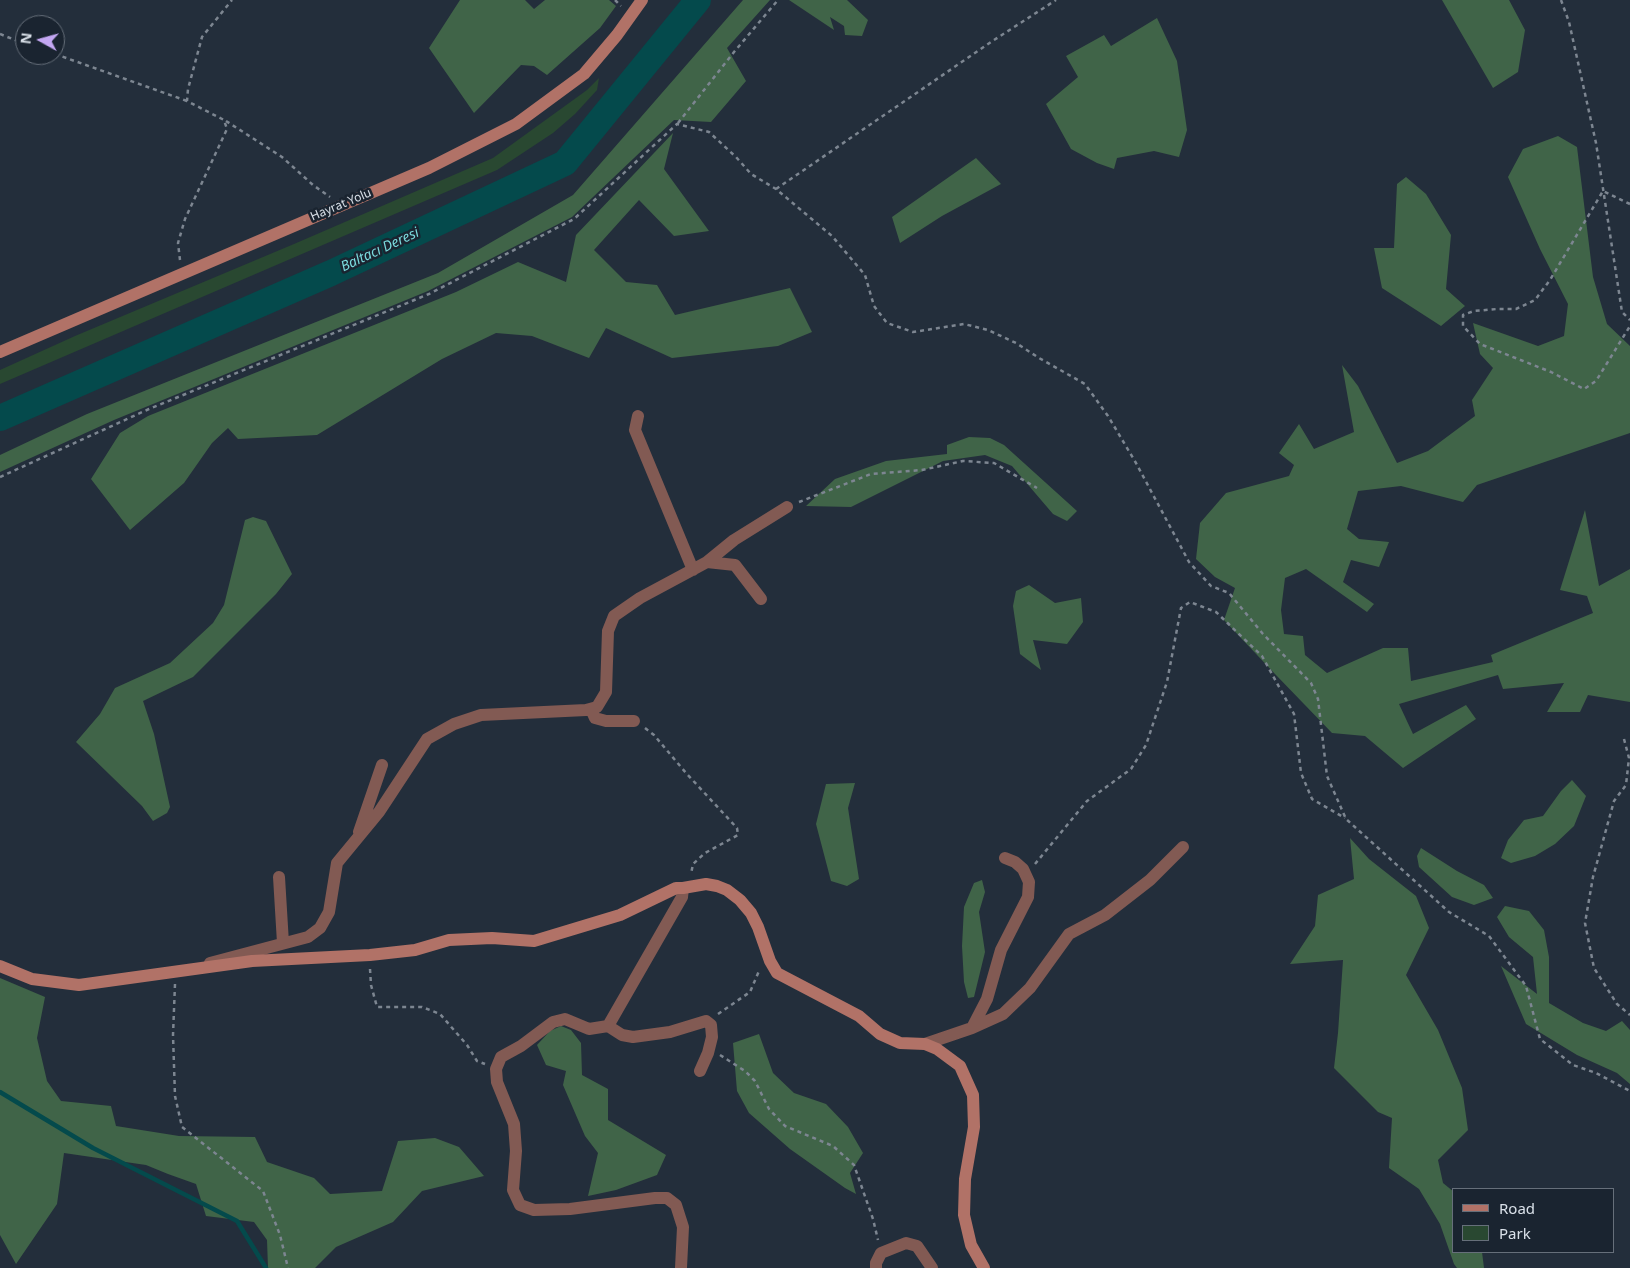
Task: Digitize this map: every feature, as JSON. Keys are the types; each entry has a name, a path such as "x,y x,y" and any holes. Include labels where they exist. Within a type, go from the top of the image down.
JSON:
{"street":[{"name":"Hayrat Yolu","path":"0,352 429,168 516,124 584,74 617,35 642,0"},
{"path":"638,416 635,430 693,570"},
{"path":"176,972 308,937 320,928 329,912 337,863 379,812 428,739 454,724 481,716 591,709 597,707 606,692 608,631 614,616 640,598 707,562 734,540 787,507"},
{"path":"707,562 735,565 761,599"},
{"path":"591,709 595,718 606,721 634,721"},
{"path":"356,841 382,765"},
{"path":"924,1044 972,1028 1003,1014 1030,988 1069,934 1105,915 1150,880 1183,847"},
{"path":"972,1028 987,999 1001,950 1028,897 1029,882 1023,869 1015,862 1005,858"},
{"path":"279,878 283,943"},
{"path":"0,966 32,979 79,986 252,961 370,955 415,950 449,940 492,938 534,941 620,915 676,888 706,884 717,886 727,890 740,900 751,913 770,961 777,973 858,1016 880,1034 900,1043 924,1044 937,1049 960,1066 973,1095 974,1126 965,1179 964,1215 971,1245 984,1268"},
{"path":"608,1026 682,897 685,888"},
{"path":"681,1268 683,1226 676,1205 667,1198 570,1209 534,1210 520,1205 513,1190 516,1151 514,1124 498,1082 496,1069 501,1057 521,1046 553,1022 565,1019 589,1029 608,1026 622,1035 634,1037 670,1032 706,1021 711,1025 712,1037 700,1071"},
{"path":"876,1268 876,1263 881,1253 906,1244 917,1246 932,1268"}],"path":[{"path":"187,101 188,89 202,37 232,0"},
{"path":"0,477 149,409 430,294 574,219 677,124 778,0"},
{"path":"776,189 991,42 1056,0"},
{"path":"1561,0 1569,22 1596,143 1622,312 1630,320"},
{"path":"0,34 15,40"},
{"path":"65,58 187,101 224,120 282,157 313,185 342,205"},
{"path":"182,274 178,243 185,218 227,129 224,120"},
{"path":"677,124 709,132 751,174 776,189 832,236 865,275 874,306 887,323 914,332 964,324 988,330 1016,343 1085,384 1108,416 1136,463 1189,562 1211,586 1229,594 1262,634 1311,682 1318,698 1327,776 1346,819"},
{"path":"1603,191 1630,204"},
{"path":"1603,191 1550,280 1534,300 1516,309 1474,311 1463,315 1463,326 1480,344 1552,372 1584,389 1596,381 1630,326"},
{"path":"787,507 820,492 871,474 922,470 963,461 994,463 1037,488"},
{"path":"1026,875 1087,801 1131,769 1146,745 1167,682 1181,608 1190,602 1216,612 1262,656 1294,714 1301,773 1312,799 1346,819 1449,912 1489,936 1526,986 1540,1039 1573,1065 1596,1073 1630,1091"},
{"path":"634,721 654,735 737,828 738,835 705,853 693,864 685,888"},
{"path":"1624,739 1630,758 1626,784 1614,800 1593,877 1584,923 1594,968 1617,1004 1630,1015"},
{"path":"370,955 371,986 377,1007 422,1007 440,1014 467,1045 477,1061 496,1069"},
{"path":"706,1021 750,992 759,974 760,966"},
{"path":"176,972 173,1035 175,1096 182,1127 264,1190 280,1235 288,1268"},
{"path":"709,1048 745,1071 754,1081 769,1109 786,1126 834,1146 854,1165 873,1219 881,1253"}],"green space":[{"path":"460,0 525,0 534,9 545,0 609,0 616,6 600,28 547,75 534,66 521,65 474,113 429,48"},
{"path":"743,0 770,0 727,48 746,81 711,122 674,120 572,217 428,291 114,420 0,472 0,455 87,414 438,273 573,195"},
{"path":"789,0 847,0 868,20 862,36 845,35 844,26 830,17 834,30"},
{"path":"1442,0 1509,0 1525,30 1518,72 1493,88"},
{"path":"1157,18 1177,61 1187,130 1179,157 1154,151 1117,158 1114,169 1097,163 1071,149 1046,104 1078,77 1066,56 1104,35 1111,46"},
{"path":"599,78 597,90 575,114 553,133 497,170 0,384 0,370 75,336 493,158 587,90"},
{"path":"673,133 664,169 709,231 674,236 639,200 594,250 626,282 657,285 675,315 790,288 812,332 778,346 672,358 606,328 589,358 532,336 496,333 442,359 317,435 238,439 228,428 212,443 184,483 130,530 91,479 120,433 148,416 456,292 518,262 566,282 576,235"},
{"path":"1558,136 1577,147 1593,277 1607,324 1630,346 1630,433 1477,485 1463,502 1401,486 1358,491 1347,529 1359,539 1389,542 1379,567 1351,560 1343,582 1374,604 1367,612 1306,569 1285,578 1281,610 1284,634 1303,636 1305,655 1327,673 1383,648 1408,648 1411,681 1493,662 1491,655 1593,613 1587,596 1560,590 1585,510 1599,586 1630,569 1630,702 1588,695 1580,712 1547,712 1564,683 1503,689 1498,675 1399,704 1413,734 1466,705 1476,719 1403,768 1365,736 1332,733 1224,620 1235,588 1215,577 1196,559 1200,523 1226,493 1289,476 1294,465 1279,453 1299,424 1314,449 1354,432 1342,365 1358,386 1397,463 1428,451 1475,416 1472,400 1493,368 1480,354 1473,323 1538,346 1564,336 1568,304 1540,249 1508,177 1523,149"},
{"path":"976,158 1001,184 942,216 900,243 892,217"},
{"path":"1406,177 1426,194 1451,235 1446,289 1465,306 1441,326 1382,288 1374,248 1394,248 1397,184"},
{"path":"969,437 990,438 1004,445 1077,511 1067,521 1053,514 1012,466 985,455 943,461 851,507 806,506 835,479 886,461 947,454 947,445"},
{"path":"253,517 266,521 292,574 276,594 193,677 143,701 154,734 170,807 167,813 153,821 142,806 76,742 100,714 115,688 170,663 213,623 224,605 245,520"},
{"path":"1029,585 1055,603 1081,598 1083,622 1067,644 1033,640 1041,670 1020,654 1013,606 1016,591"},
{"path":"1572,780 1586,796 1574,826 1555,844 1535,856 1511,863 1501,858 1508,840 1524,820 1543,816 1561,791"},
{"path":"855,783 848,808 859,879 847,886 831,881 816,824 826,784"},
{"path":"1350,838 1369,859 1416,896 1429,928 1406,975 1438,1030 1462,1088 1468,1130 1438,1160 1443,1183 1452,1190 1452,1253 1482,1253 1484,1268 1457,1268 1454,1264 1440,1224 1419,1189 1389,1168 1392,1118 1378,1112 1334,1068 1343,960 1290,964 1315,926 1318,895 1354,879"},
{"path":"1421,848 1457,871 1484,885 1493,898 1474,905 1452,897 1419,867 1417,856"},
{"path":"982,880 985,892 979,912 985,952 974,997 968,998 964,982 962,946 964,907 974,883"},
{"path":"1505,906 1529,911 1544,930 1549,957 1549,1003 1583,1023 1606,1031 1622,1021 1630,1030 1630,1084 1617,1073 1577,1055 1526,1024 1501,966 1537,994 1533,957 1509,937 1497,917"},
{"path":"0,978 45,997 37,1038 47,1081 61,1101 111,1106 116,1126 179,1136 255,1137 267,1162 314,1178 330,1194 382,1191 398,1141 435,1138 459,1147 484,1176 422,1191 393,1222 336,1247 315,1268 268,1268 267,1240 254,1222 206,1216 196,1184 146,1165 64,1153 57,1204 16,1264 0,1235"},
{"path":"561,1026 571,1030 581,1043 582,1075 608,1089 608,1120 666,1155 657,1175 616,1190 588,1196 598,1153 585,1136 563,1085 566,1071 546,1065 537,1045 550,1031"},
{"path":"759,1034 773,1073 794,1093 826,1104 848,1127 863,1153 850,1173 856,1194 790,1149 749,1113 737,1091 733,1043"}],"waterway":[{"name":"Baltacı Deresi","path":"0,418 331,273 565,163 698,0"},
{"path":"0,1092 93,1148 237,1221 266,1268"}]}
